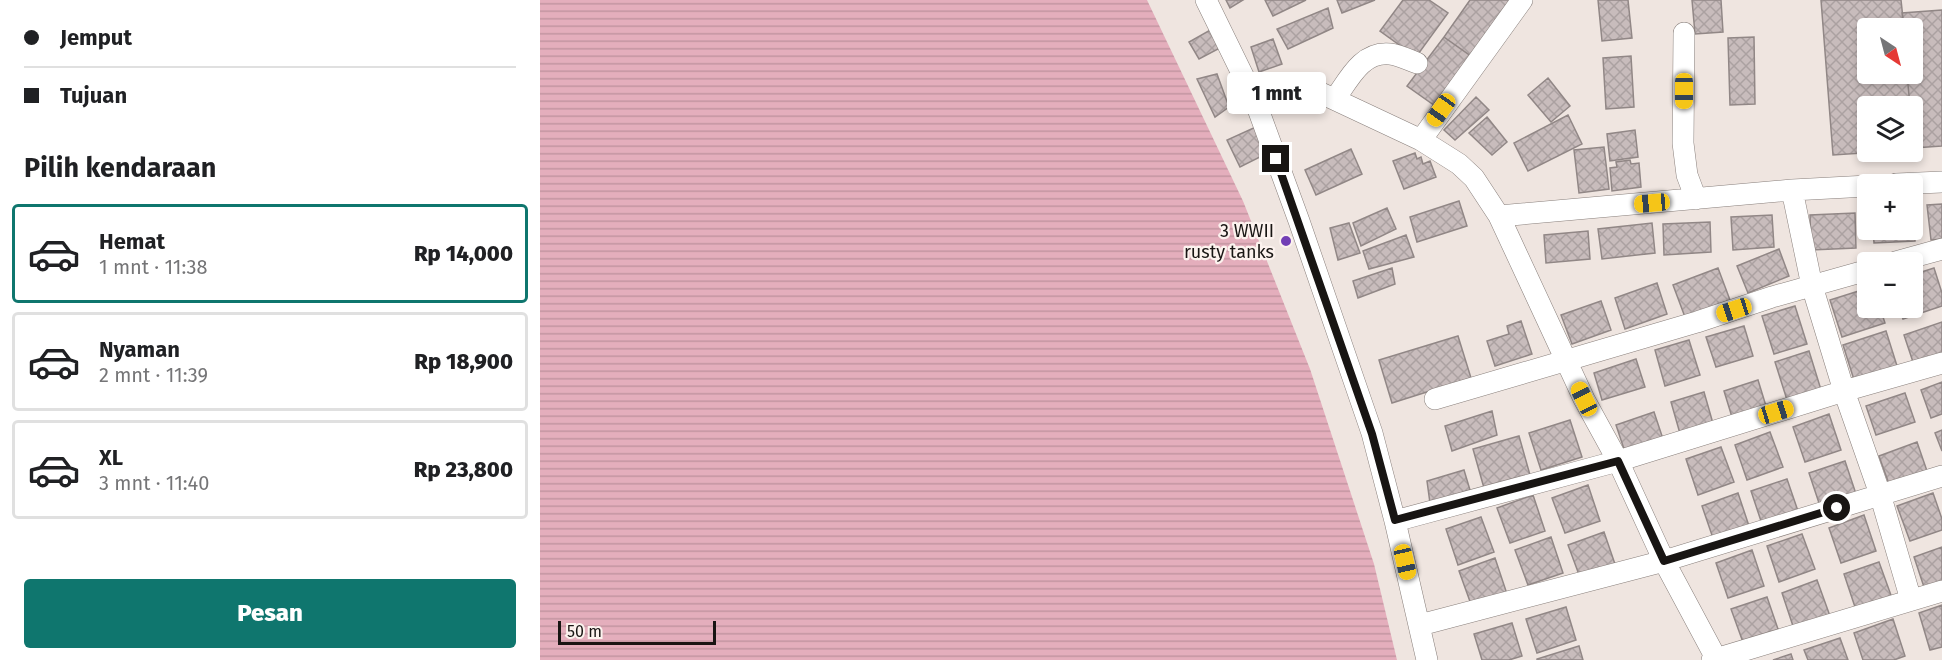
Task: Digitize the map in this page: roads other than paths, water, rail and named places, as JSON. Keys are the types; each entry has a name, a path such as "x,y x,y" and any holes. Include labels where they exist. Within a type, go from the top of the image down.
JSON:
{"street":[{"path":"1206,0 1254,98 1372,434 1395,520 1427,660"},
{"path":"1420,140 1522,0"},
{"path":"1684,33 1683,143 1687,175 1696,199"},
{"path":"1335,99 1358,66 1372,56 1390,54 1417,63"},
{"path":"1254,98 1308,91 1323,94 1420,140 1459,164 1474,178 1499,216 1584,399 1618,461 1664,561 1715,660 1942,591"},
{"path":"1923,183 1942,182"},
{"path":"1499,216 1792,190 1857,187"},
{"path":"1792,190 1812,286 1844,391 1880,494 1911,600"},
{"path":"1923,254 1942,249"},
{"path":"1435,399 1857,273"},
{"path":"1395,520 1618,461 1942,363"},
{"path":"1420,626 1664,561 1942,476"}],"place":[{"name":"3 WWII rusty tanks","path":"1286,241"}]}
